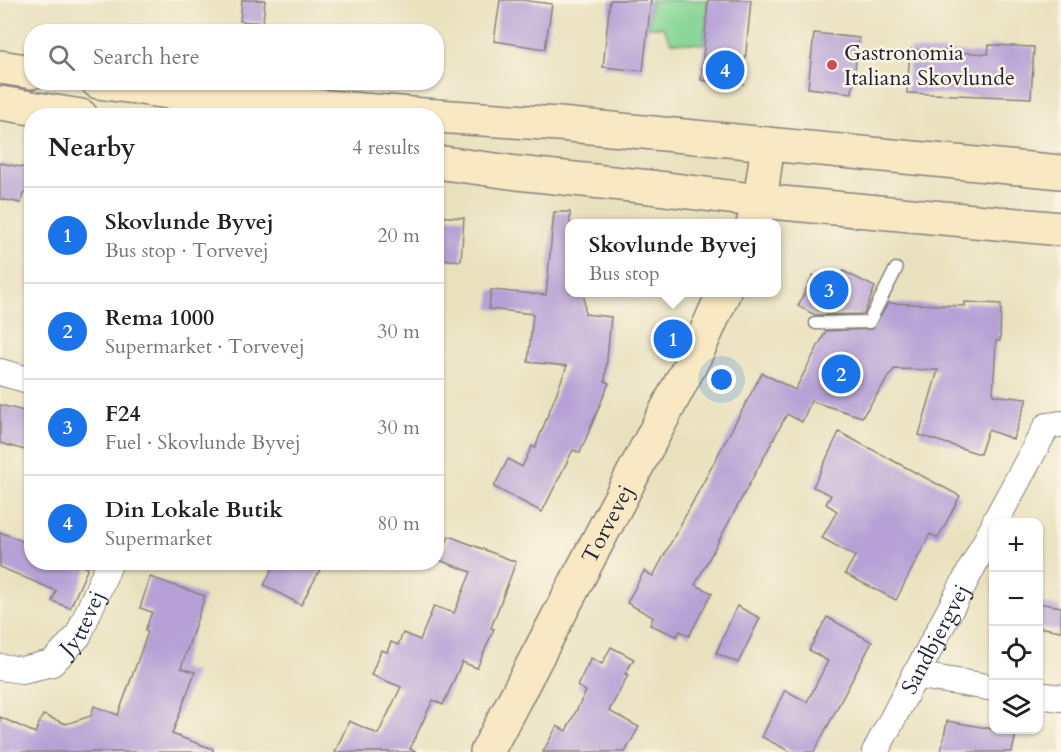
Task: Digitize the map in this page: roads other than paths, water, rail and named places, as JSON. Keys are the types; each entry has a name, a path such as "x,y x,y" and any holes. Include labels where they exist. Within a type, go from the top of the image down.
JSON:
{"main road":[{"path":"0,67 24,71"},
{"path":"155,90 204,97 338,108"},
{"path":"0,103 31,108"},
{"path":"444,117 559,124 1061,172"},
{"path":"757,212 768,144"},
{"path":"444,163 650,186 757,212 1061,229"},
{"name":"Torvevej","path":"487,752 699,348 721,297"}],"street":[{"path":"0,372 24,379"},
{"name":"Sandbjergvej","path":"997,518 1047,426 1061,424"},
{"name":"Sandbjergvej","path":"875,752 989,533"},
{"name":"Jyttevej","path":"0,667 22,670 52,663 78,636 107,570"},
{"path":"914,675 989,687"},
{"path":"1043,696 1061,698"}],"lane":[{"path":"816,323 869,322 896,269"}],"place":[{"name":"Gastronomia Italiana Skovlunde","path":"832,65"},
{"name":"Din Lokale Butik","path":"725,70"},
{"name":"F24","path":"829,290"},
{"name":"Skovlunde Byvej","path":"673,339"},
{"name":"Rema 1000","path":"841,374"}]}
